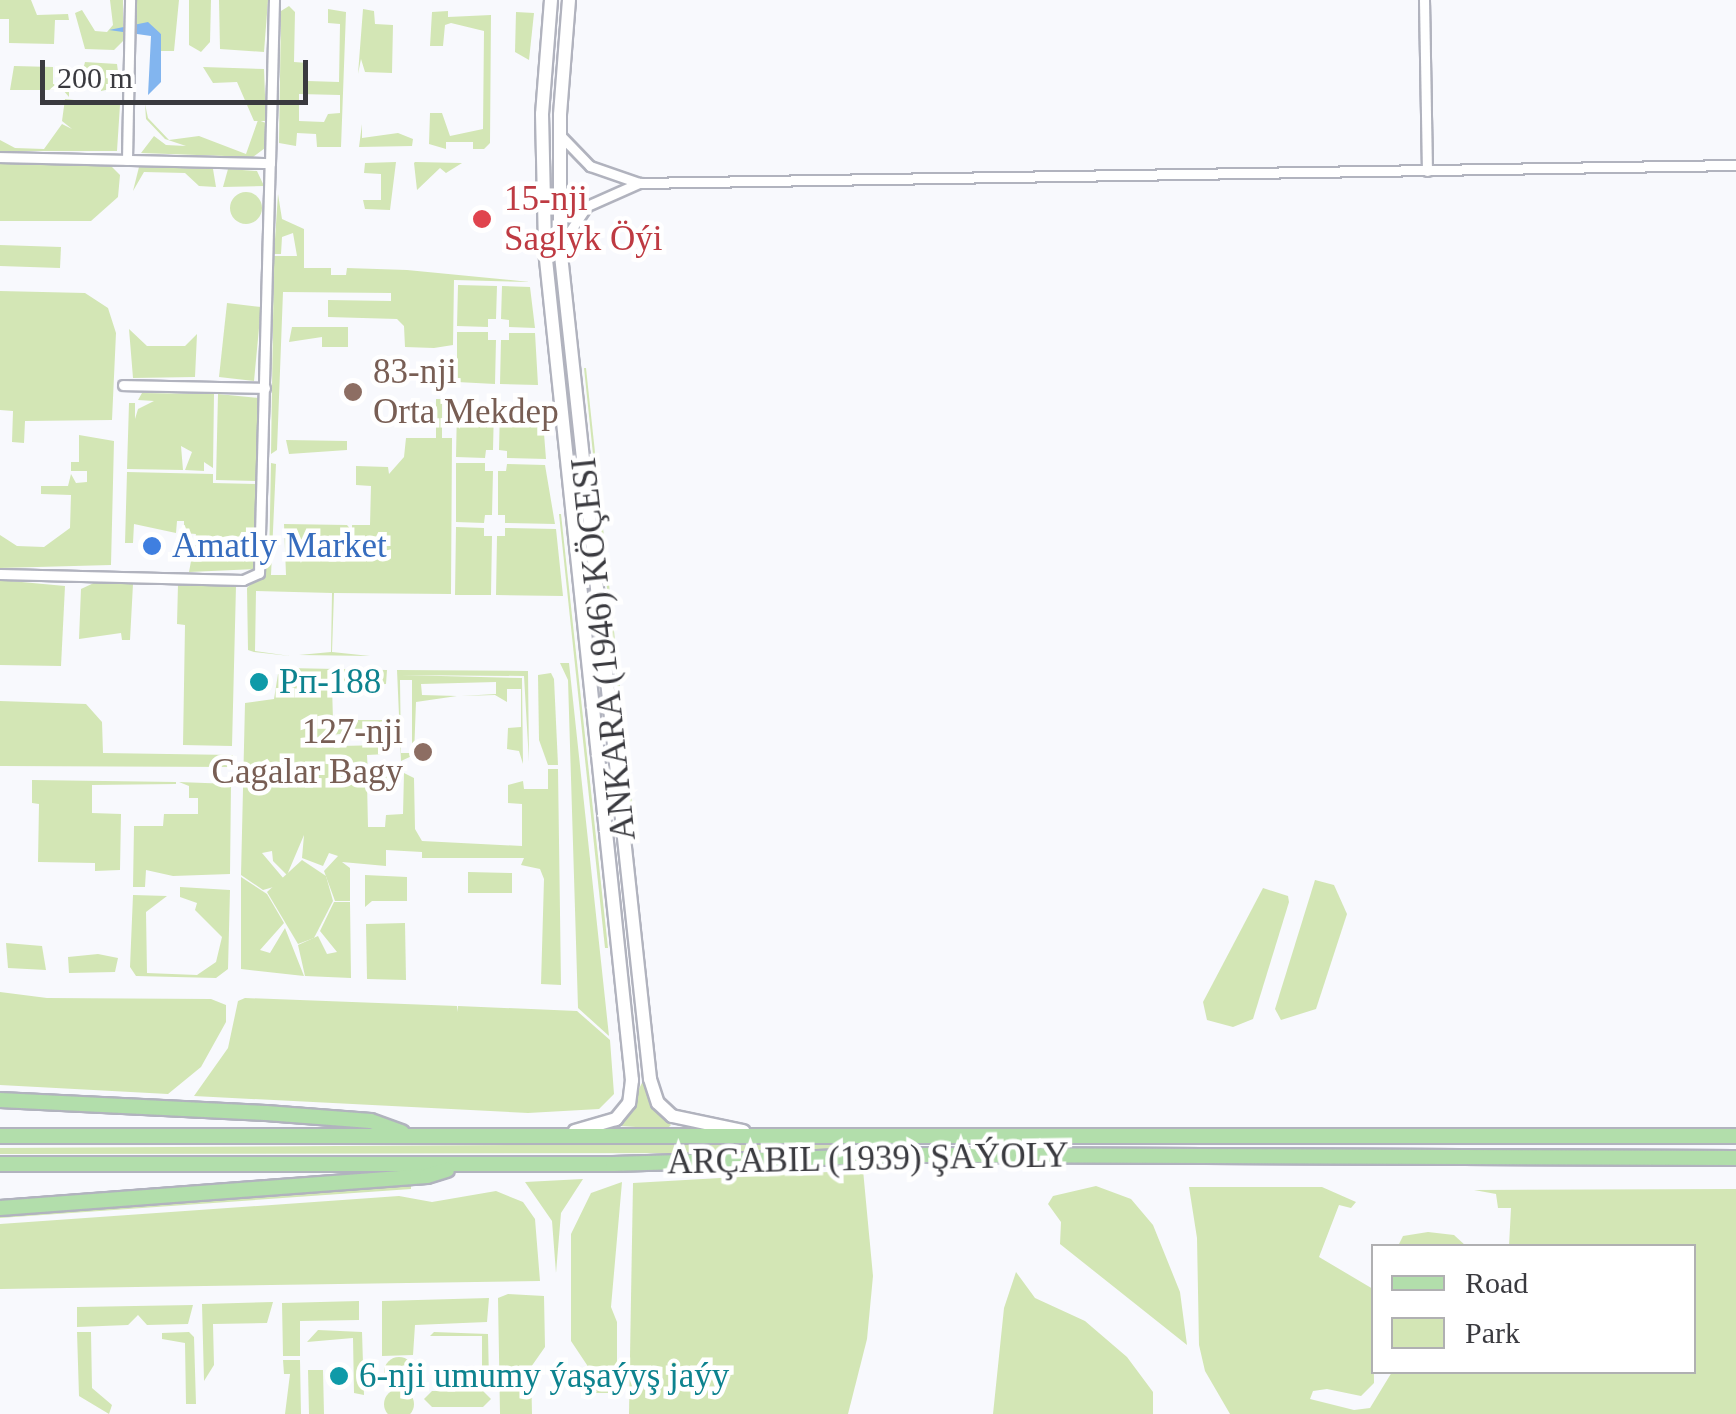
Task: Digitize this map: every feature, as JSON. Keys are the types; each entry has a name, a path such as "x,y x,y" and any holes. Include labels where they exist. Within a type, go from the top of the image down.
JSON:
{"main road":[{"name":"ANKARA (1946) KÖÇESI","path":"549,1135 608,1124 625,1109 632,1088 545,250 542,114 551,0"},
{"name":"ANKARA (1946) KÖÇESI","path":"569,0 559,134 560,246 651,1086 661,1106 681,1120 785,1138"},
{"path":"0,1100 372,1122 417,1136"},
{"path":"1121,1135 1121,1156"},
{"name":"ARÇABIL (1939) ŞAÝOLY","path":"0,1136 1736,1136"},
{"path":"1182,1136 1182,1158"},
{"name":"ARÇABIL (1939) ŞAÝOLY","path":"0,1164 461,1165 1121,1156 1736,1158"},
{"path":"0,1208 427,1176 461,1165"}],"street":[{"path":"127,160 130,0"},
{"path":"0,574 255,576 262,565 274,0"},
{"path":"1424,0 1427,171"},
{"path":"559,134 590,166 639,183 1736,165"},
{"path":"0,158 270,163"},
{"path":"560,246 588,206 639,183"},
{"path":"122,386 265,388"}],"green space":[{"path":"0,0 31,0 37,15 68,14 69,20 55,20 54,44 9,43 9,19 0,19"},
{"path":"110,0 123,0 123,41 114,50 85,49 75,13 82,10 95,31 107,32 113,25"},
{"path":"136,0 179,0 174,51 160,51 161,34 135,25"},
{"path":"189,0 211,0 210,42 201,52 189,45"},
{"path":"219,0 268,0 264,52 220,49"},
{"path":"289,6 295,12 294,62 308,63 308,81 339,82 340,24 328,23 328,9 346,12 341,147 317,147 316,134 297,133 296,146 279,143 281,11","holes":["299,94 340,95 340,113 328,114 324,122 299,121"]},
{"path":"363,9 374,11 375,24 393,25 392,73 365,72 361,59 358,74"},
{"path":"448,11 448,17 491,15 490,143 484,149 473,149 473,142 446,142 446,149 429,144 430,113 442,113 450,136 483,129 484,31 451,23 445,25 443,46 430,46 432,12"},
{"path":"516,12 534,13 529,60 515,52"},
{"path":"85,62 117,64 120,87 101,91 101,85 79,85"},
{"path":"14,66 53,67 53,84 69,85 69,97 63,90 10,90"},
{"path":"203,67 264,69 266,121 254,121 237,82 213,83"},
{"path":"65,99 120,105 117,151 0,151 0,140 15,148 44,149 62,124 72,129 62,121"},
{"path":"145,104 148,118 169,140 199,136 246,154 258,120 266,123 265,148 253,157 141,153 154,136 166,145 186,146 165,139 146,119"},
{"path":"362,124 362,138 398,133 413,139 412,146 359,147"},
{"path":"396,162 390,210 365,209 363,200 381,200 381,174 364,173 365,163"},
{"path":"0,163 111,166 120,175 118,197 91,221 0,221"},
{"path":"414,163 462,163 446,173 440,168 417,190"},
{"path":"139,167 213,169 216,187 199,186 185,173 144,172 133,191"},
{"path":"228,169 257,171 264,186 223,187"},
{"path":"246,192 257,197 262,208 257,219 246,224 235,219 230,208 235,197"},
{"path":"278,194 282,219 304,229 304,268 331,268 331,275 346,275 347,268 407,270 530,282 454,280 453,345 434,348 405,347 404,326 397,319 328,317 328,300 391,301 391,293 283,292 277,450 271,454 274,256 297,256 293,233 282,237 281,254 274,254"},
{"path":"0,245 61,247 60,268 0,266"},
{"path":"458,285 497,286 496,319 488,319 488,327 457,326"},
{"path":"502,286 530,287 535,328 509,327 509,320 501,319"},
{"path":"0,291 85,293 108,308 116,333 112,420 25,421 24,443 12,442 13,411 0,410"},
{"path":"227,303 261,307 254,381 219,377"},
{"path":"292,327 348,327 348,347 322,347 322,337 289,342"},
{"path":"129,329 147,346 185,346 197,334 195,377 133,378"},
{"path":"457,332 488,332 488,340 496,340 495,384 457,382"},
{"path":"509,333 535,333 538,385 500,384 501,340 509,340"},
{"path":"586,368 636,837 633,837"},
{"path":"142,393 214,394 213,468 204,462 204,471 185,470 192,452 181,446 183,470 127,469 129,403 135,403 135,419 138,409 154,401 138,400"},
{"path":"218,394 259,398 259,481 216,480"},
{"path":"436,399 442,399 442,438 452,438 451,594 334,593 332,652 370,656 299,655 331,652 332,593 256,591 255,651 290,656 254,652 248,650 247,588 269,564 271,463 276,464 271,575 286,575 284,524 347,525 352,531 352,525 370,525 371,486 356,485 356,466 388,467 389,474 404,457 406,438 436,438"},
{"path":"457,406 494,407 493,450 486,450 485,458 456,457"},
{"path":"500,407 542,408 546,459 507,458 507,451 499,450"},
{"path":"79,435 114,441 111,565 0,568 0,535 17,546 44,547 70,528 71,495 41,494 41,486 68,486 71,474 76,483 87,482 87,471 71,471 71,462 79,462"},
{"path":"286,440 347,441 347,450 289,454"},
{"path":"456,463 485,463 485,471 493,471 492,515 485,515 484,523 456,522"},
{"path":"507,464 545,465 555,524 505,523 505,515 498,515 498,471 506,471"},
{"path":"127,472 213,474 213,483 259,484 256,569 189,572 196,534 184,533 184,521 177,521 176,533 134,524 133,543 125,543"},
{"path":"561,514 608,948 605,948"},
{"path":"456,527 484,528 484,536 492,536 491,595 455,595"},
{"path":"505,528 556,529 563,596 496,595 497,536 505,536"},
{"path":"0,580 65,586 61,666 0,665"},
{"path":"98,581 133,584 130,640 122,640 121,633 79,639 81,589"},
{"path":"178,584 236,586 232,746 183,745 185,625 177,624"},
{"path":"560,663 569,663 609,1036 578,1008 568,680"},
{"path":"286,668 387,670 386,684 332,686 333,720 387,720 387,729 331,735 339,746 387,745 387,754 367,755 368,774 387,771 388,781 367,782 368,827 385,827 386,815 403,814 404,773 414,778 415,829 422,841 522,846 522,804 508,803 508,785 523,781 524,789 548,789 548,769 558,769 561,985 541,984 544,879 540,869 521,865 524,858 422,858 422,852 386,850 386,866 342,862 350,868 350,901 335,901 324,871 338,856 329,853 323,866 302,858 304,835 287,875 273,861 272,851 262,853 284,879 277,886 263,890 241,875 245,703 274,699 278,674"},
{"path":"397,670 528,671 529,762 524,676 401,675 522,678 523,764 519,751 507,749 508,728 521,727 521,689 507,689 507,702 495,695 461,696 496,694 496,682 421,684 422,695 457,696 416,702 414,755 401,761","holes":["400,680 412,680 412,753 401,753"]},
{"path":"551,673 558,765 548,765 539,740 538,675"},
{"path":"0,701 86,704 102,722 103,753 233,755 233,767 0,766"},
{"path":"32,780 176,784 92,785 92,813 121,814 120,870 95,871 95,863 38,862 39,804 32,803"},
{"path":"179,782 231,784 230,874 173,876 146,870 145,887 133,887 134,826 163,826 164,814 198,814 198,798 189,798 189,786"},
{"path":"302,860 326,876 333,901 314,938 298,944 267,892"},
{"path":"468,872 512,873 512,893 468,893"},
{"path":"365,875 407,877 407,901 372,901 365,907"},
{"path":"241,877 267,894 284,923 260,950 270,953 285,928 304,976 241,969"},
{"path":"1315,880 1334,885 1347,914 1316,1009 1281,1020 1275,1009"},
{"path":"180,887 230,890 228,969 216,978 136,976 130,967 133,895 167,896 146,912 147,973 197,975 216,962 222,937 195,910 197,903 180,897"},
{"path":"1263,888 1288,896 1289,902 1253,1019 1233,1027 1207,1020 1203,1002"},
{"path":"334,902 350,902 351,978 305,976 298,945 318,936 327,954 337,952 320,931"},
{"path":"405,923 406,980 367,979 366,924"},
{"path":"6,943 42,946 46,970 8,968"},
{"path":"98,954 118,958 115,972 69,973 68,957"},
{"path":"0,992 47,998 211,999 226,1005 226,1022 201,1067 168,1094 0,1085"},
{"path":"245,998 457,1006 458,1012 458,1006 577,1011 610,1040 614,1094 599,1109 528,1113 194,1096 228,1048 238,1001"},
{"path":"643,1081 650,1105 671,1125 667,1129 620,1126"},
{"path":"854,1143 854,1150 748,1153 0,1154 0,1148"},
{"path":"863,1170 873,1276 867,1339 848,1414 629,1414 633,1183"},
{"path":"583,1179 561,1213 556,1273 552,1221 525,1182"},
{"path":"622,1182 611,1307 617,1322 617,1372 608,1393 589,1393 587,1365 571,1341 571,1234 591,1193"},
{"path":"411,1185 411,1189 0,1218 0,1214"},
{"path":"1096,1186 1131,1199 1153,1225 1180,1292 1187,1345 1060,1244 1061,1222 1048,1204 1053,1196"},
{"path":"1189,1187 1322,1187 1356,1202 1351,1208 1339,1205 1319,1257 1371,1288 1374,1383 1361,1396 1327,1389 1313,1391 1310,1399 1354,1410 1370,1408 1391,1374 1696,1374 1696,1244 1509,1244 1511,1208 1498,1208 1496,1194 1474,1190 1736,1189 1736,1414 1230,1414 1205,1371 1199,1345 1197,1238"},
{"path":"496,1191 523,1202 535,1219 540,1281 0,1289 0,1224 399,1196 432,1202"},
{"path":"1428,1232 1454,1235 1464,1244 1399,1244 1403,1236"},
{"path":"1016,1272 1035,1298 1085,1321 1127,1357 1153,1392 1153,1414 993,1414 1004,1308"},
{"path":"508,1294 544,1296 545,1347 531,1367 532,1414 500,1414 498,1298"},
{"path":"489,1298 487,1322 415,1325 413,1355 382,1356 382,1301"},
{"path":"359,1301 359,1320 300,1321 300,1356 283,1356 282,1303"},
{"path":"273,1302 267,1323 213,1324 214,1365 204,1381 202,1304"},
{"path":"193,1305 188,1324 147,1325 138,1315 128,1325 77,1327 77,1307"},
{"path":"318,1330 362,1332 364,1395 354,1393 353,1338 307,1342"},
{"path":"77,1332 91,1332 92,1388 112,1405 109,1414 79,1396"},
{"path":"189,1332 194,1337 196,1404 186,1404 185,1343 162,1339 162,1333"},
{"path":"434,1332 488,1334 489,1380 434,1382 432,1378 482,1377 482,1336 430,1336"},
{"path":"399,1357 410,1361 414,1372 410,1383 399,1387 388,1383 384,1372 388,1361"},
{"path":"283,1360 300,1360 301,1414 285,1414 290,1374 284,1374"},
{"path":"308,1370 323,1370 324,1414 309,1414"},
{"path":"393,1390 405,1390 413,1398 413,1410 408,1415 390,1415 385,1410 385,1398"},
{"path":"432,1391 483,1391 491,1399 483,1407 432,1407 424,1399"}],"water":[{"path":"148,22 161,34 161,82 148,95 151,36 109,30"}],"place":[{"name":"15-nji Saglyk Öýi","path":"482,219"},
{"name":"83-nji Orta Mekdep","path":"353,392"},
{"name":"Amatly Market","path":"152,546"},
{"name":"Рп-188","path":"259,682"},
{"name":"127-nji Cagalar Bagy","path":"423,752"},
{"name":"6-nji umumy ýaşaýyş jaýy","path":"339,1376"}]}
